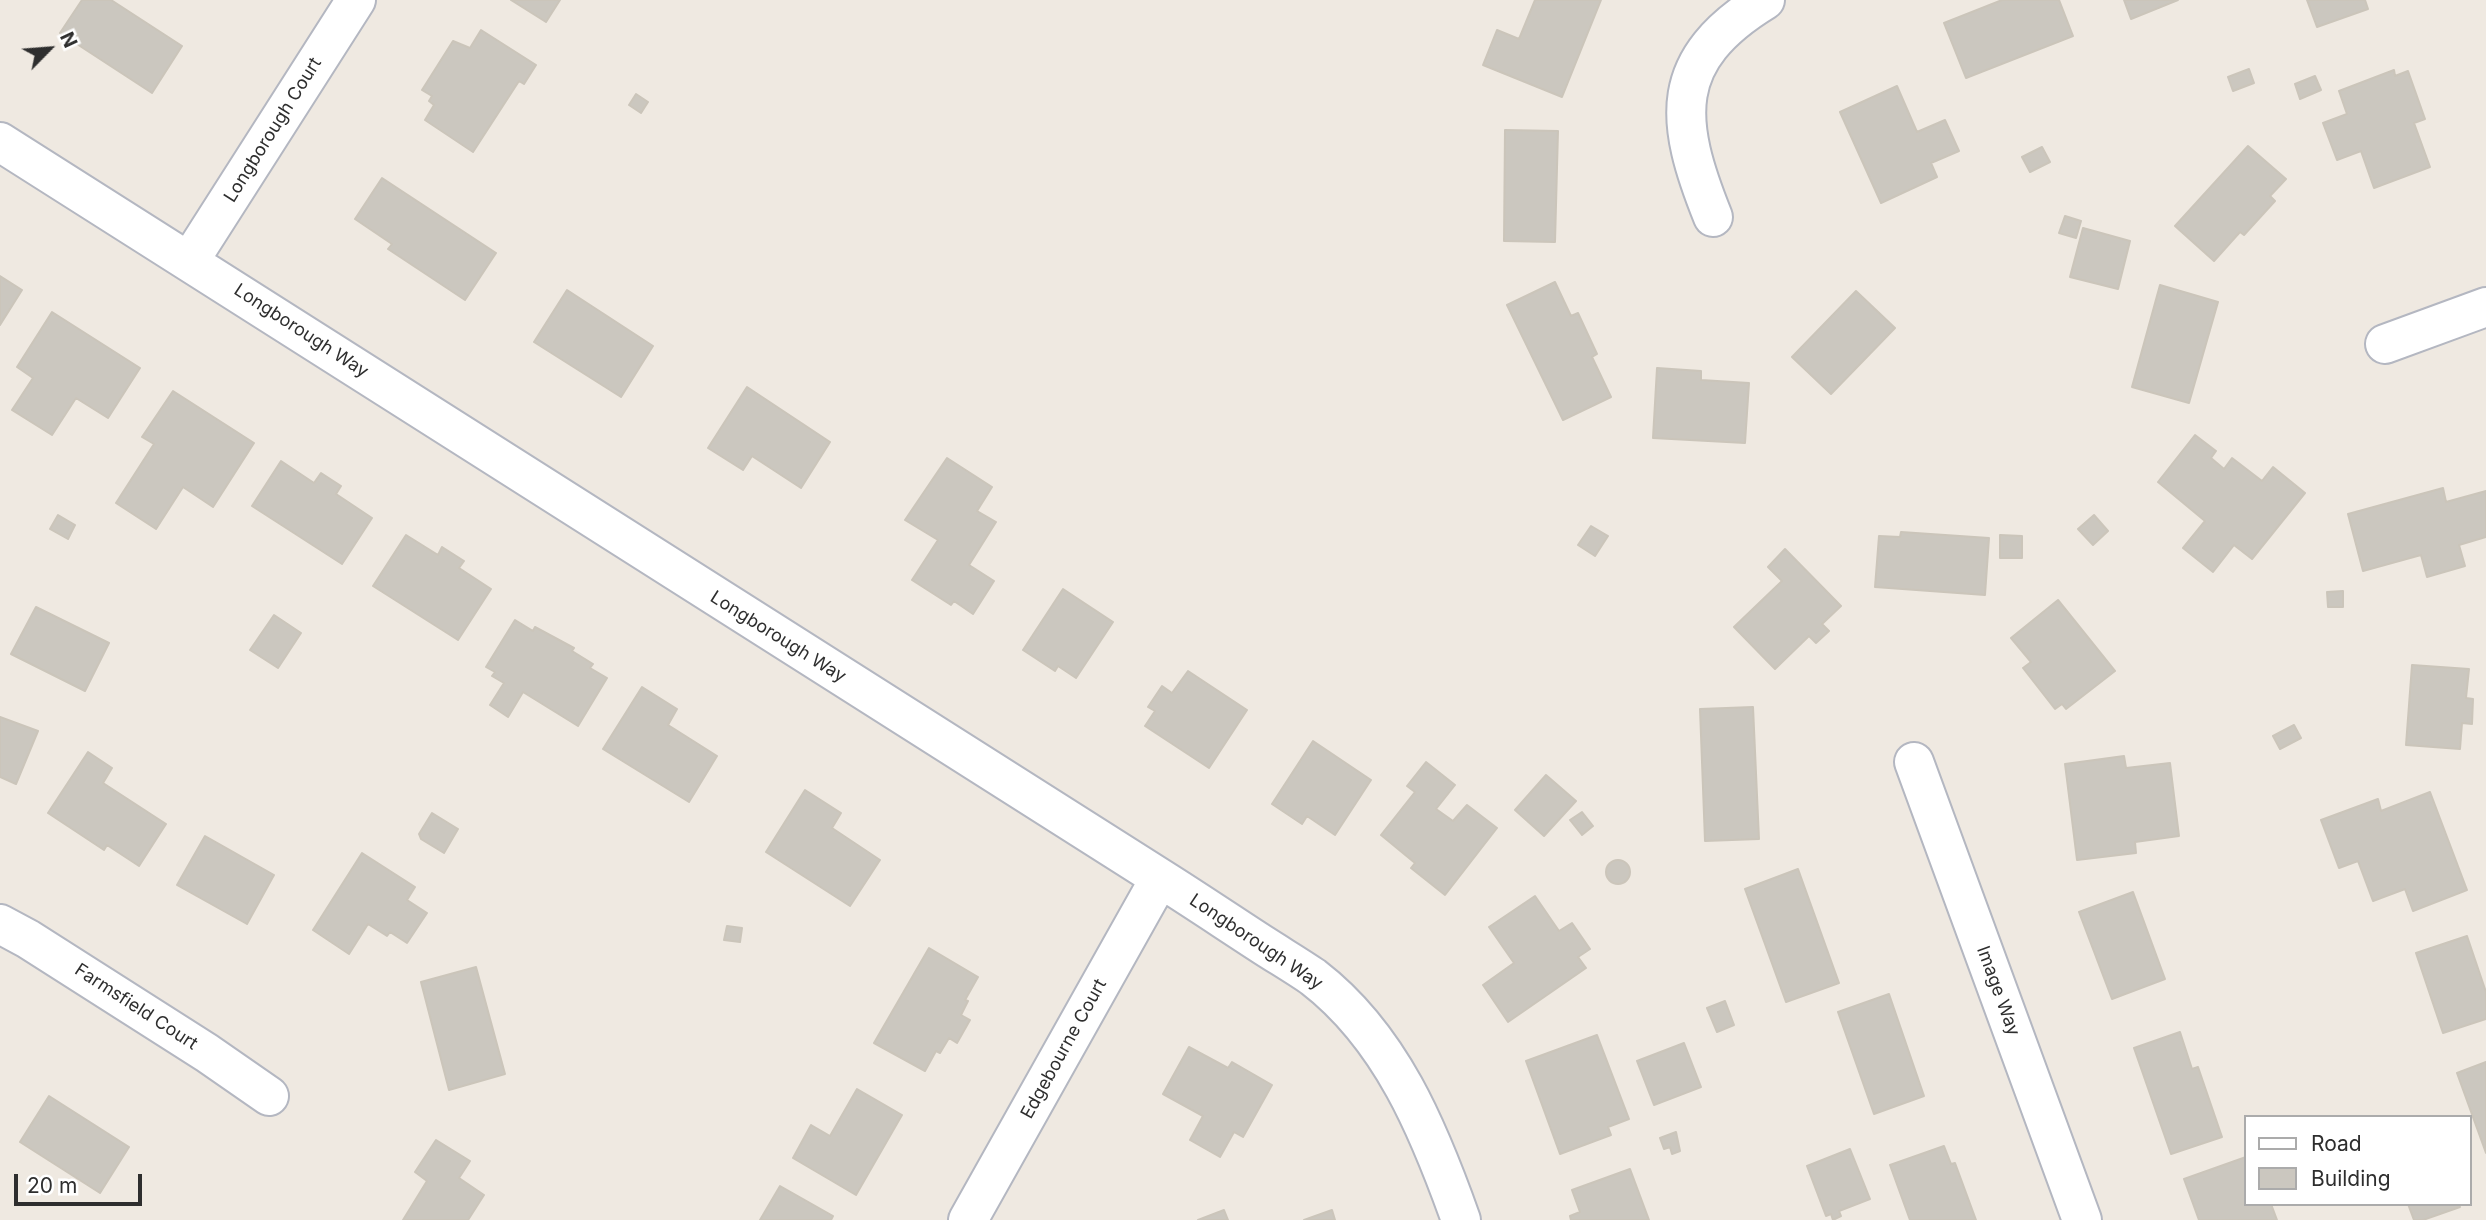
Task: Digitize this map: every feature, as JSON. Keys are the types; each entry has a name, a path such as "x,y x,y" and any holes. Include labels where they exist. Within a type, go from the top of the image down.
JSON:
{"street":[{"name":"Longborough Court","path":"190,260 356,0"},
{"path":"1713,217 1691,159 1685,109 1687,90 1704,52 1739,18 1765,0"},
{"name":"Longborough Way","path":"0,142 190,260 1314,978 1348,1009 1396,1071 1418,1110 1461,1220"},
{"path":"2385,344 2486,307"},
{"name":"Image Way","path":"1914,762 2082,1220"},
{"name":"Edgebourne Court","path":"968,1220 1160,878"},
{"name":"Farmsfield Court","path":"0,924 207,1053 269,1096"}],"building":[{"path":"82,0 111,0 182,46 152,93 60,33"},
{"path":"511,0 560,0 546,22"},
{"path":"1535,0 1601,0 1562,97 1483,65 1497,30 1519,39"},
{"path":"2002,0 2059,0 2073,36 1966,78 1944,23"},
{"path":"2124,0 2178,0 2131,19"},
{"path":"2307,0 2365,0 2368,9 2317,27"},
{"path":"481,30 536,65 524,84 519,81 473,152 425,120 434,105 429,101 432,96 422,90 453,41 470,48"},
{"path":"2249,69 2254,83 2233,91 2228,77"},
{"path":"2394,70 2395,76 2408,71 2425,119 2414,123 2430,167 2374,188 2361,151 2337,160 2323,123 2347,114 2339,91"},
{"path":"2315,76 2321,90 2300,99 2295,84"},
{"path":"1897,86 1917,132 1945,120 1959,151 1931,163 1937,177 1881,203 1840,112"},
{"path":"636,94 648,102 641,113 629,105"},
{"path":"1505,130 1558,131 1555,242 1504,241"},
{"path":"2248,146 2286,179 2270,196 2275,201 2244,235 2240,232 2214,261 2175,226"},
{"path":"2042,147 2050,162 2030,172 2022,157"},
{"path":"382,178 496,253 465,300 388,249 392,244 355,219"},
{"path":"2065,216 2081,221 2076,238 2059,233"},
{"path":"2083,228 2130,241 2118,289 2070,277"},
{"path":"0,276 22,290 0,325"},
{"path":"1555,282 1571,316 1578,313 1597,354 1592,357 1611,397 1563,420 1507,305"},
{"path":"2160,285 2218,302 2189,403 2132,387"},
{"path":"567,290 653,346 621,397 534,342"},
{"path":"1856,291 1895,328 1831,394 1792,357"},
{"path":"52,312 140,368 108,418 76,398 52,435 12,410 33,378 17,367"},
{"path":"1657,368 1701,371 1701,380 1749,383 1745,443 1653,438"},
{"path":"747,387 830,442 801,488 752,456 743,470 708,448"},
{"path":"173,391 254,443 213,507 183,487 156,529 116,503 154,444 142,437"},
{"path":"2195,435 2216,451 2211,458 2224,469 2232,458 2262,481 2273,467 2305,493 2252,559 2234,545 2213,572 2183,548 2205,521 2158,482"},
{"path":"947,458 992,487 977,511 996,522 969,565 994,581 973,614 954,601 951,605 912,580 938,540 905,520"},
{"path":"281,461 314,483 321,473 341,486 336,494 372,518 342,564 252,506"},
{"path":"2443,488 2446,502 2486,491 2486,537 2459,545 2465,566 2427,577 2421,555 2363,571 2348,514"},
{"path":"58,515 75,525 68,539 50,529"},
{"path":"2094,515 2108,531 2093,545 2078,529"},
{"path":"1591,526 1608,536 1595,556 1578,545"},
{"path":"1901,532 1989,538 1985,595 1875,587 1879,536 1900,537"},
{"path":"406,535 438,555 442,547 464,561 459,568 491,589 458,640 373,586"},
{"path":"2000,535 2022,536 2022,558 2000,558"},
{"path":"1785,549 1841,606 1822,624 1829,631 1816,643 1809,636 1775,669 1734,627 1782,581 1768,567"},
{"path":"1063,589 1113,622 1076,678 1058,666 1055,671 1023,650"},
{"path":"2343,591 2343,607 2328,607 2327,592"},
{"path":"2058,600 2115,671 2066,709 2062,704 2055,709 2023,668 2031,662 2011,638"},
{"path":"36,607 109,643 85,691 11,654"},
{"path":"274,615 301,633 278,668 250,650"},
{"path":"515,620 533,631 535,627 574,648 572,651 593,664 590,668 607,678 578,726 523,692 508,717 490,705 504,683 492,676 495,672 486,667"},
{"path":"2412,665 2469,669 2466,698 2473,699 2472,724 2462,723 2460,749 2406,745"},
{"path":"1188,671 1247,710 1209,768 1145,726 1155,711 1148,707 1162,686 1172,693"},
{"path":"642,687 677,709 668,725 717,756 689,802 603,749"},
{"path":"1753,707 1759,839 1705,841 1700,709"},
{"path":"0,717 38,731 16,784 0,777"},
{"path":"2294,725 2301,738 2280,749 2273,736"},
{"path":"1313,741 1371,780 1335,835 1307,816 1302,824 1272,804"},
{"path":"88,752 112,768 103,783 166,824 139,866 107,845 104,850 48,813"},
{"path":"2124,756 2126,768 2170,763 2179,836 2135,842 2136,853 2077,860 2065,764"},
{"path":"1426,762 1455,785 1436,809 1453,821 1467,805 1497,828 1445,895 1411,868 1415,863 1381,835 1415,792 1407,786"},
{"path":"1546,775 1576,801 1544,836 1515,810"},
{"path":"805,790 841,813 832,828 880,860 850,906 766,852"},
{"path":"2430,792 2467,890 2413,911 2405,889 2373,901 2358,861 2339,868 2321,820 2378,799 2381,811"},
{"path":"1582,812 1593,826 1582,835 1570,820"},
{"path":"432,813 458,829 444,853 421,839 419,834"},
{"path":"205,836 274,875 247,924 177,885"},
{"path":"362,853 415,887 407,900 427,913 407,943 390,932 387,936 368,924 349,954 313,930"},
{"path":"1618,860 1627,863 1630,872 1627,881 1618,884 1609,881 1606,872 1609,863"},
{"path":"1798,869 1839,983 1786,1002 1745,889"},
{"path":"2133,892 2165,979 2112,999 2079,912"},
{"path":"1535,896 1559,931 1572,923 1590,949 1578,957 1586,968 1508,1022 1483,985 1514,963 1489,927"},
{"path":"727,926 742,928 740,942 724,940"},
{"path":"2467,936 2486,992 2486,1019 2443,1033 2416,953"},
{"path":"929,948 978,977 965,1000 968,1001 961,1015 970,1020 957,1043 949,1038 940,1053 936,1051 925,1071 874,1043"},
{"path":"476,967 505,1074 449,1090 421,982"},
{"path":"1889,994 1924,1096 1874,1114 1838,1012"},
{"path":"1725,1001 1734,1025 1717,1032 1707,1008"},
{"path":"2180,1032 2192,1069 2198,1067 2222,1137 2171,1154 2134,1048"},
{"path":"1597,1035 1629,1119 1608,1127 1611,1135 1560,1154 1526,1061"},
{"path":"1684,1043 1701,1087 1654,1105 1637,1061"},
{"path":"1189,1047 1228,1068 1232,1062 1272,1085 1243,1137 1234,1132 1220,1157 1190,1140 1203,1116 1163,1094"},
{"path":"2486,1062 2486,1153 2457,1073"},
{"path":"857,1089 902,1115 856,1195 793,1158 811,1125 830,1136"},
{"path":"49,1096 129,1147 100,1193 20,1142"},
{"path":"1676,1132 1680,1151 1672,1154 1670,1147 1664,1149 1660,1138"},
{"path":"436,1140 470,1161 459,1178 484,1195 468,1220 403,1220 427,1181 415,1172"},
{"path":"1944,1146 1951,1164 1955,1163 1976,1220 1910,1220 1890,1165"},
{"path":"1850,1149 1870,1199 1839,1211 1841,1216 1833,1220 1831,1214 1826,1216 1807,1166"},
{"path":"2244,1158 2244,1206 2272,1206 2277,1220 2199,1220 2184,1179"},
{"path":"1630,1169 1649,1220 1571,1220 1570,1216 1580,1212 1572,1190"},
{"path":"780,1186 833,1216 831,1220 760,1220"},
{"path":"2409,1206 2460,1207 2423,1220 2414,1220"},
{"path":"1224,1210 1228,1220 1198,1220"},
{"path":"1332,1210 1335,1220 1304,1220"}]}
